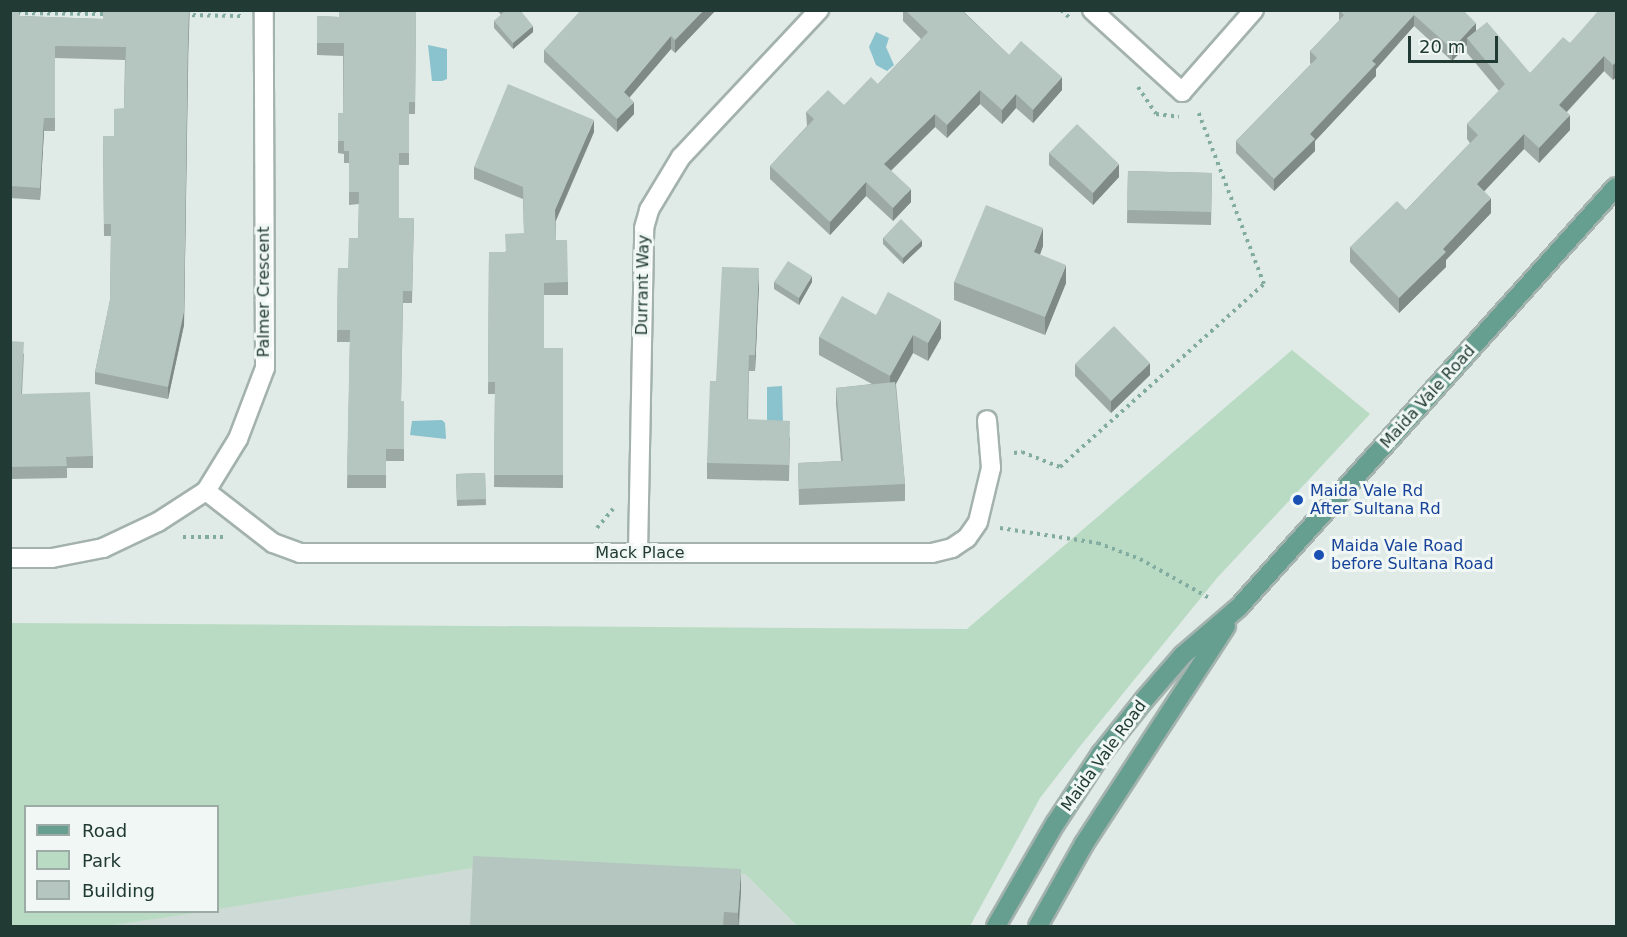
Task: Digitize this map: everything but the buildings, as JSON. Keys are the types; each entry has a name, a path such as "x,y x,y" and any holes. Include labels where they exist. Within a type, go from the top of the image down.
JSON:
{"main road":[{"name":"Maida Vale Road","path":"996,927 1101,754 1183,655 1239,607 1617,187"},
{"name":"Maida Vale Road","path":"1038,927 1084,844 1239,607"}],"street":[{"name":"Palmer Crescent","path":"10,558 52,558 104,548 184,509 206,490 238,439 265,368 264,10"},
{"name":"Durrant Way","path":"638,553 644,228 649,210 681,157 819,10"},
{"path":"1092,10 1182,92 1254,10"},
{"name":"Mack Place","path":"206,490 265,538 300,553 932,553 952,548 967,538 978,522 990,480 987,420"}],"path":[{"path":"244,28 245,10"},
{"path":"10,12 116,14"},
{"path":"174,15 245,16"},
{"path":"990,456 1022,452 1060,467 1264,284 1197,110 1182,92"}],"shaded area":[{"path":"486,866 745,874 797,926 108,926 190,913 219,913 219,908"}],"green space":[{"path":"1292,350 1370,414 1217,578 1081,745 1040,798 970,926 797,926 745,874 486,866 219,909 219,805 24,805 24,913 194,913 108,926 11,926 11,623 967,629"}],"water":[{"path":"876,32 889,38 886,47 894,65 887,71 876,65 869,47"},
{"path":"428,45 447,49 447,79 432,81"},
{"path":"782,386 783,424 767,424 767,387"},
{"path":"442,420 445,423 446,439 410,435 412,421"}],"place":[{"name":"Maida Vale Rd After Sultana Rd","path":"1298,500"},
{"name":"Maida Vale Road before Sultana Road","path":"1319,555"}]}
